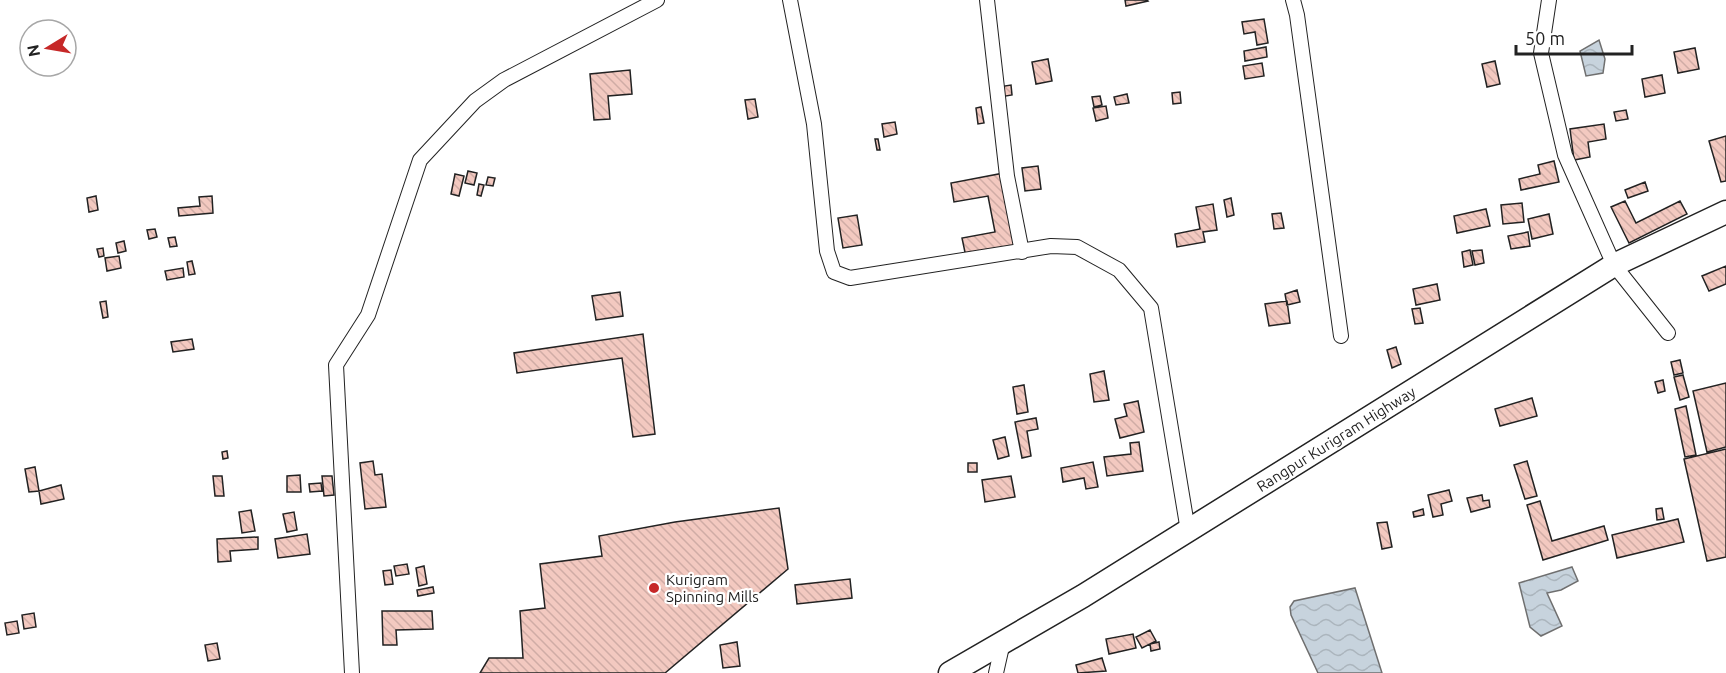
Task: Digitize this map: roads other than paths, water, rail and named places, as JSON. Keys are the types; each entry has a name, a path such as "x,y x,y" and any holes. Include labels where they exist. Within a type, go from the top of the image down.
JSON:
{"highway":[{"name":"Rangpur Kurigram Highway","path":"950,673 1188,531 1614,265 1726,212"}],"street":[{"path":"352,673 336,365 368,315 420,160 475,101 504,80 657,0"},
{"path":"790,0 814,124 827,251 834,272 850,278 1051,246 1077,247 1119,270 1151,308 1188,531"},
{"path":"987,0 1007,176 1022,252"},
{"path":"1293,0 1297,15 1341,336"},
{"path":"1549,0 1541,52 1565,156 1614,265 1668,333"},
{"path":"996,673 1003,642"}],"water":[{"path":"1599,40 1605,59 1603,73 1586,76 1580,51"},
{"path":"1572,567 1578,581 1561,590 1547,593 1562,626 1541,636 1530,627 1519,583"},
{"path":"1355,588 1382,673 1318,673 1291,615 1290,607 1294,601"}],"place":[{"name":"Kurigram Spinning Mills","path":"654,588"}]}
